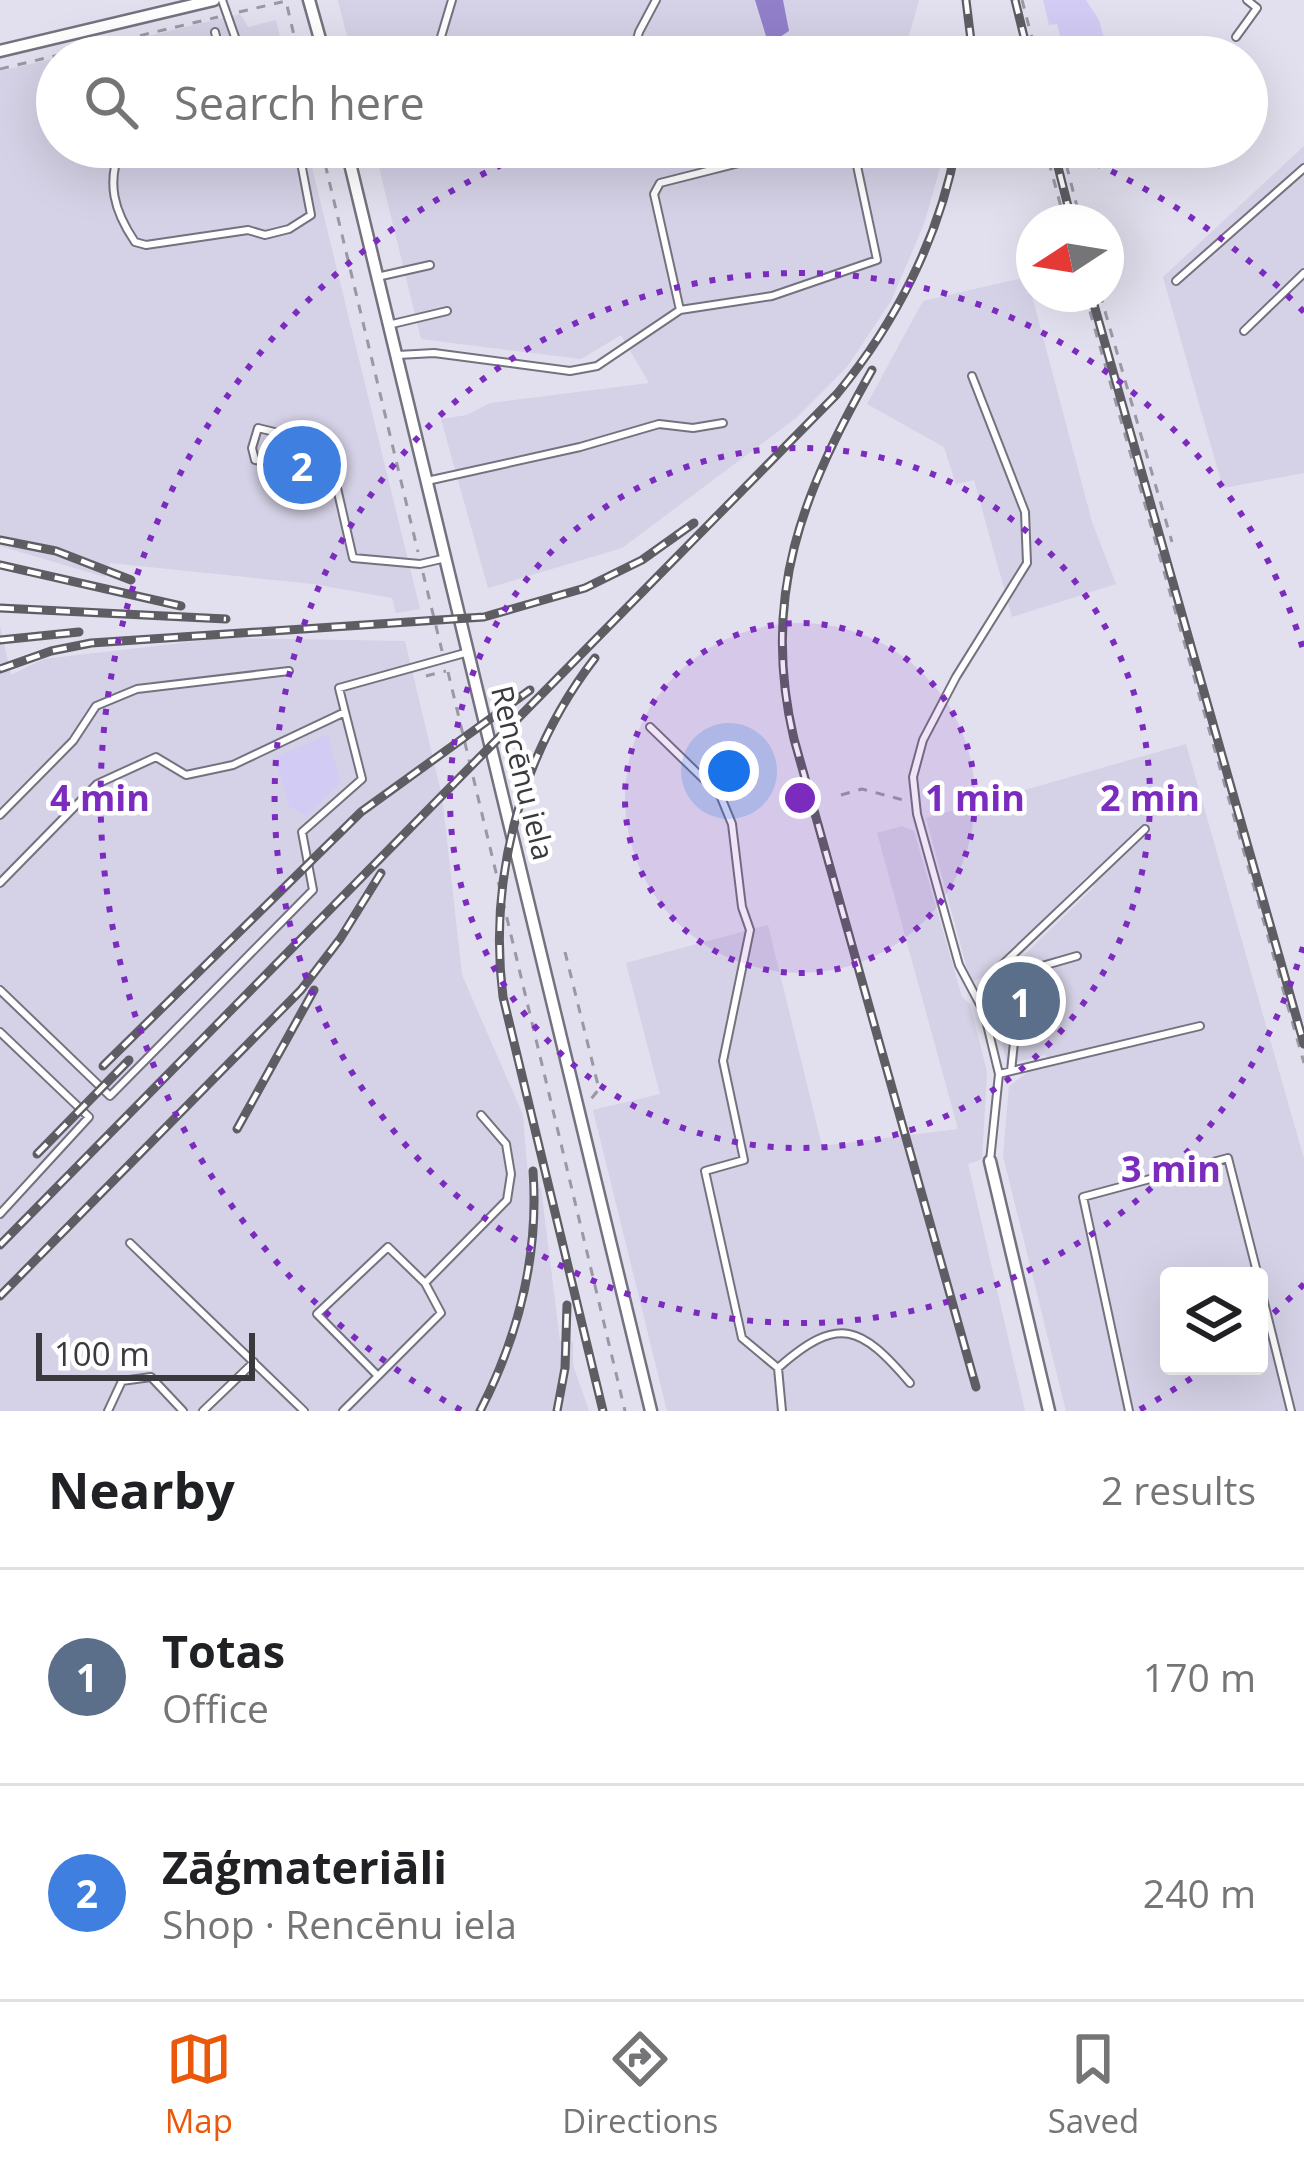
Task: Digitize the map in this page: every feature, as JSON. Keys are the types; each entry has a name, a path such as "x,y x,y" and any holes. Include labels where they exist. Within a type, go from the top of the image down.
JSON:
{"street":[{"path":"64,36 218,0"},
{"path":"309,0 319,36"},
{"path":"0,51 36,43"},
{"name":"Rencēnu iela","path":"351,168 650,1411"},
{"path":"990,1161 1049,1411"}],"lane":[{"path":"218,0 229,14 236,36"},
{"path":"441,36 452,0"},
{"path":"638,36 656,0"},
{"path":"1237,36 1256,8 1247,0"},
{"path":"215,32 216,36"},
{"path":"112,168 116,214 135,242 146,244 289,229 311,215 302,168"},
{"path":"680,310 654,194 660,183 719,168"},
{"path":"395,355 434,353 571,371 597,366 680,310 772,296 877,260 857,168"},
{"path":"1176,281 1304,168"},
{"path":"377,277 430,265"},
{"path":"1244,331 1304,273"},
{"path":"388,325 448,311"},
{"path":"972,376 1025,512 1027,563 956,677 923,740 913,777 915,804 959,965 984,1012 999,1074 990,1161"},
{"path":"427,481 580,448 659,424 693,428 723,424"},
{"path":"308,449 301,460 287,465 254,460 252,448 258,428 299,438 308,449 329,453 352,558 420,564 446,558"},
{"path":"0,989 110,1096 313,890 302,832 362,779 339,688 468,652"},
{"path":"0,814 73,741 96,706 137,689 289,671"},
{"path":"0,883 97,784 156,757 186,775 233,765 345,712"},
{"path":"650,728 720,796 732,824 742,908 750,930 723,1061 744,1160 705,1171 742,1338 778,1368 782,1411"},
{"path":"984,1012 1000,966 1144,829"},
{"path":"997,980 1077,956"},
{"path":"999,1074 1200,1026"},
{"path":"0,1032 89,1117 0,1214"},
{"path":"1011,1071 1015,1033"},
{"path":"425,1283 507,1200 511,1174 506,1144 481,1115"},
{"path":"1129,1411 1083,1197 1228,1158 1255,1267"},
{"path":"130,1243 304,1411"},
{"path":"347,1410 441,1313 425,1283 388,1246 317,1314 378,1376"},
{"path":"1268,1319 1291,1411"},
{"path":"778,1368 804,1345 830,1334 855,1333 879,1346 910,1383"},
{"path":"203,1411 254,1362"},
{"path":"109,1411 122,1381 152,1377 183,1411"}],"path":[{"path":"137,36 286,0 294,36"},
{"path":"1022,0 1031,36"},
{"path":"0,69 36,60"},
{"path":"326,168 625,1411"},
{"path":"1051,168 1060,204"},
{"path":"1067,168 1076,204"},
{"path":"1090,312 1304,1063"},
{"path":"1105,312 1172,542"},
{"path":"416,676 448,671"},
{"path":"841,795 862,789 915,804"},
{"path":"560,1140 598,1089 565,952"}],"shaded area":[{"path":"338,0 919,0 909,36 347,36"},
{"path":"755,0 783,0 789,31 766,36"},
{"path":"1043,0 1086,0 1103,36 1060,36 1057,24 1049,25"},
{"path":"240,14 248,27 276,20 280,36 148,36"},
{"path":"36,63 36,168 312,168 420,609 396,613 392,598 313,584 110,563 105,577 0,546 0,71"},
{"path":"1304,146 1304,473 1223,488 1163,277"},
{"path":"379,168 940,168 924,224 891,301 847,367 796,418 622,548 488,588 441,419 467,415 490,403 649,383 621,335 581,359 421,339"},
{"path":"1016,280 1016,312 1036,312 1092,522 1116,584 1012,617 974,480 956,484 944,447 867,404 923,301"},
{"path":"0,626 11,675 44,659 224,638 405,641 442,796 462,975 523,1115 529,1189 541,1188 560,1341 573,1342 573,1365 589,1411 0,1411"},
{"path":"328,735 340,782 307,816 289,806 275,757"},
{"path":"1186,744 1304,1159 1304,1411 1066,1411 1003,1156 1009,1086 1031,1070 1049,1065 1046,1055 1007,1064 992,996 1007,989 1013,966 1094,887 1089,874 988,974 971,983 926,818"},
{"path":"902,826 914,831 987,1072 982,1159 968,1164 1025,1411 667,1411 593,1110 660,1094 626,963 768,925 822,1146 958,1129 877,833"}],"railway":[{"path":"966,0 970,36"},
{"path":"1015,0 1024,36"},
{"path":"0,1245 837,394 878,338 912,278 952,168"},
{"path":"1058,168 1067,204"},
{"path":"1096,312 1304,1044"},
{"path":"872,370 826,459 794,547 782,638 785,687 794,739 976,1387"},
{"path":"0,669 91,643 484,617 585,588 642,560 694,523"},
{"path":"0,540 56,551 131,580"},
{"path":"0,565 181,606"},
{"path":"0,608 226,619"},
{"path":"0,640 79,632"},
{"path":"595,658 569,695 529,776 506,863 500,952 503,997 603,1411"},
{"path":"103,1066 361,812 530,690"},
{"path":"0,1296 301,990 381,873"},
{"path":"237,1129 314,990"},
{"path":"37,1154 129,1060"},
{"path":"480,1411 505,1354 523,1295 533,1234 533,1171"},
{"path":"557,1411 565,1368 567,1305"}],"place":[{"name":"Zāģmateriāli","path":"302,465"},
{"name":"Totas","path":"1021,1001"}]}
